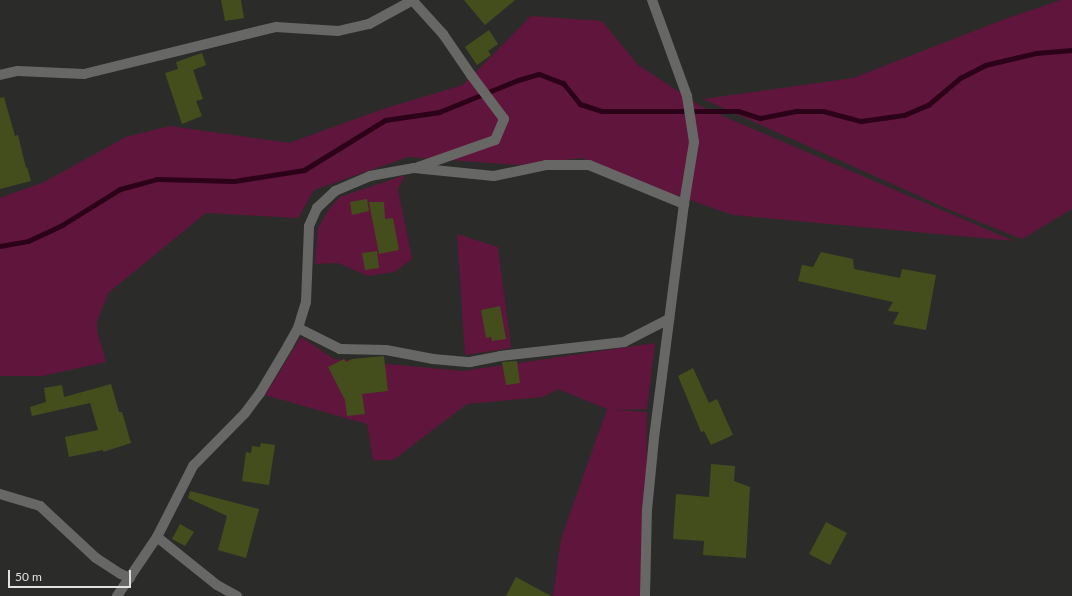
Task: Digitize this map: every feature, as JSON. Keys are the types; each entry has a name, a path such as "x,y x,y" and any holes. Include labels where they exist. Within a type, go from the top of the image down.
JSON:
{"street":[{"path":"0,75 18,71 84,74 276,28 338,31 369,24 413,0 444,34 471,75 496,106 504,119 495,140 414,168 370,176 336,191 317,208 309,226 306,302 298,328 260,393 245,413 193,466 157,537 130,578 116,596"},
{"path":"645,596 647,510 669,319 684,204 694,142 687,96 652,0"},
{"path":"414,168 494,176 546,165 589,165 684,204"},
{"path":"298,328 340,349 386,350 433,359 470,362 500,356 624,342 669,319"},
{"path":"0,494 40,506 96,558 130,578"},
{"path":"157,537 217,585 237,596"}],"shaded area":[{"path":"1061,0 1072,0 1072,209 1022,239 957,213 703,99 853,78 1005,19"},
{"path":"531,16 602,21 638,65 702,107 1014,241 733,215 647,185 582,158 518,165 408,157 314,190 298,218 206,213 108,293 97,322 97,331 106,362 42,376 0,376 0,198 44,182 126,137 170,126 289,143 386,108 463,85"},
{"path":"405,175 398,189 412,259 394,272 368,276 338,263 315,264 318,228 329,209 340,197"},
{"path":"457,234 498,247 511,348 465,355"},
{"path":"301,337 334,359 463,371 655,343 647,409 615,410 647,412 646,554 644,596 553,596 561,539 607,409 558,389 543,397 467,404 393,460 373,460 367,424 265,395"}],"building":[{"path":"221,0 241,0 244,18 225,21"},
{"path":"464,0 515,0 485,25"},
{"path":"489,30 498,44 488,51 491,55 477,65 465,47"},
{"path":"202,53 206,65 193,70 203,99 196,101 202,116 182,124 165,73 178,69 176,62"},
{"path":"4,97 15,136 18,135 26,168 27,167 31,181 0,189 0,98"},
{"path":"367,199 369,211 352,215 350,202"},
{"path":"369,202 384,202 385,219 393,218 399,250 379,254"},
{"path":"377,251 379,268 365,270 362,253"},
{"path":"821,252 853,259 854,269 900,278 902,269 936,275 926,330 893,324 899,312 888,311 893,302 798,281 802,265 813,267"},
{"path":"500,306 506,339 492,341 491,337 486,338 481,310"},
{"path":"384,356 388,391 362,394 365,414 347,416 345,400 328,367 344,359 346,362 352,359"},
{"path":"517,361 520,383 506,385 502,362"},
{"path":"693,368 709,403 717,399 733,435 711,445 704,431 701,432 678,376"},
{"path":"111,384 119,412 122,412 131,443 103,452 103,450 69,457 65,437 98,430 90,403 32,416 30,407 46,402 44,388 62,385 64,397"},
{"path":"261,443 275,445 269,485 242,481 246,452 251,453 252,446 260,447"},
{"path":"711,464 735,466 734,481 750,487 746,558 703,555 704,541 673,539 676,494 709,497"},
{"path":"190,491 259,509 246,558 218,550 227,516 188,498"},
{"path":"826,522 847,533 830,565 809,554"},
{"path":"180,524 194,532 185,546 172,539"},
{"path":"516,577 551,596 506,596"}],"waterway":[{"path":"0,246 28,241 62,225 120,189 157,179 234,181 304,170 385,120 439,112 518,80 539,74 563,83 580,104 602,111 738,111 760,118 797,111 823,111 861,121 904,115 928,105 960,78 985,65 1036,53 1072,50"}]}
